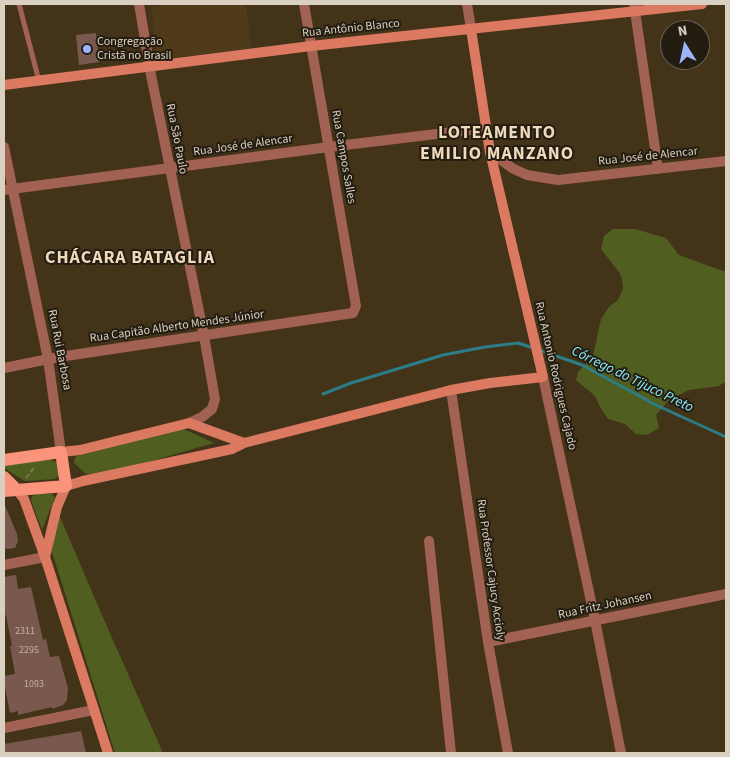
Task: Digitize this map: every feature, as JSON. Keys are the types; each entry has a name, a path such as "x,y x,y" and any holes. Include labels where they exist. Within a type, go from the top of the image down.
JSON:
{"main road":[{"path":"4,460 61,452"},
{"name":"Rua Rui Barbosa","path":"61,452 66,486"},
{"path":"4,477 10,490 66,486"}],"street":[{"name":"Rua São Paulo","path":"139,4 149,66 204,336 215,404 207,414 189,423"},
{"name":"Rua Campos Salles","path":"304,4 356,306 353,314"},
{"name":"Rua Antonio Rodrigues Cajado","path":"467,4 490,152 543,374 621,753"},
{"name":"Rua Antônio Blanco","path":"4,84 635,8 702,4"},
{"path":"635,8 658,169"},
{"name":"Rua José de Alencar","path":"8,190 486,128"},
{"name":"Rua Rui Barbosa","path":"4,148 8,190 48,359 61,452"},
{"name":"Rua José de Alencar","path":"490,152 512,168 527,175 558,180 726,162"},
{"name":"Rua Capitão Alberto Mendes Júnior","path":"4,368 48,359 353,314"},
{"path":"45,557 57,507 66,486 93,478 232,449 244,443 451,390 543,374"},
{"name":"Rua Professor Cajucy Accioly","path":"451,390 488,642 508,753"},
{"path":"61,452 80,450 189,423 244,443"},
{"path":"10,490 24,499 45,557 108,753"},
{"path":"429,540 451,753"},
{"path":"4,565 45,557"},
{"name":"Rua Fritz Johansen","path":"488,642 726,594"},
{"path":"4,728 94,710"}],"lane":[{"path":"19,4 39,81"}],"shaded area":[{"path":"176,4 246,4 251,48 157,60 151,7"}],"green space":[{"path":"613,229 635,229 666,238 679,255 726,271 726,381 719,386 689,390 669,400 656,415 659,428 647,435 636,434 625,424 608,419 595,396 576,380 578,372 593,356 601,319 609,307 618,300 623,289 619,272 601,249 604,236"},
{"path":"180,429 214,443 141,464 93,475 86,474 74,463 77,456"},
{"path":"48,459 57,462 60,474 55,479 25,481 4,468 4,466"},
{"path":"52,494 55,497 42,530 31,500 32,496"},
{"path":"60,517 163,753 115,753 52,552 54,536"}],"building":[{"name":"Congregação Cristã no Brasil","path":"96,33 99,62 79,65 76,35"},
{"path":"4,503 17,534 18,541 15,548 6,549 4,544"},
{"path":"16,575 18,589 31,587 43,640 46,639 50,657 59,656 68,688 67,700 63,705 52,709 52,707 18,715 18,711 10,713 4,682 4,676 15,674 10,646 12,646 6,615 4,616 4,577"},
{"path":"81,731 86,753 4,753 4,744"}],"waterway":[{"name":"Córrego do Tijuco Preto","path":"323,394 351,383 443,355 518,343 533,348"},
{"name":"Córrego do Tijuco Preto","path":"539,350 582,365 656,405 726,437"}],"place":[{"name":"Congregação Cristã no Brasil","path":"87,49"}],"district":[{"name":"LOTEAMENTO EMILIO MANZANO","path":"497,144"},
{"name":"CHÁCARA BATAGLIA","path":"130,259"}]}
